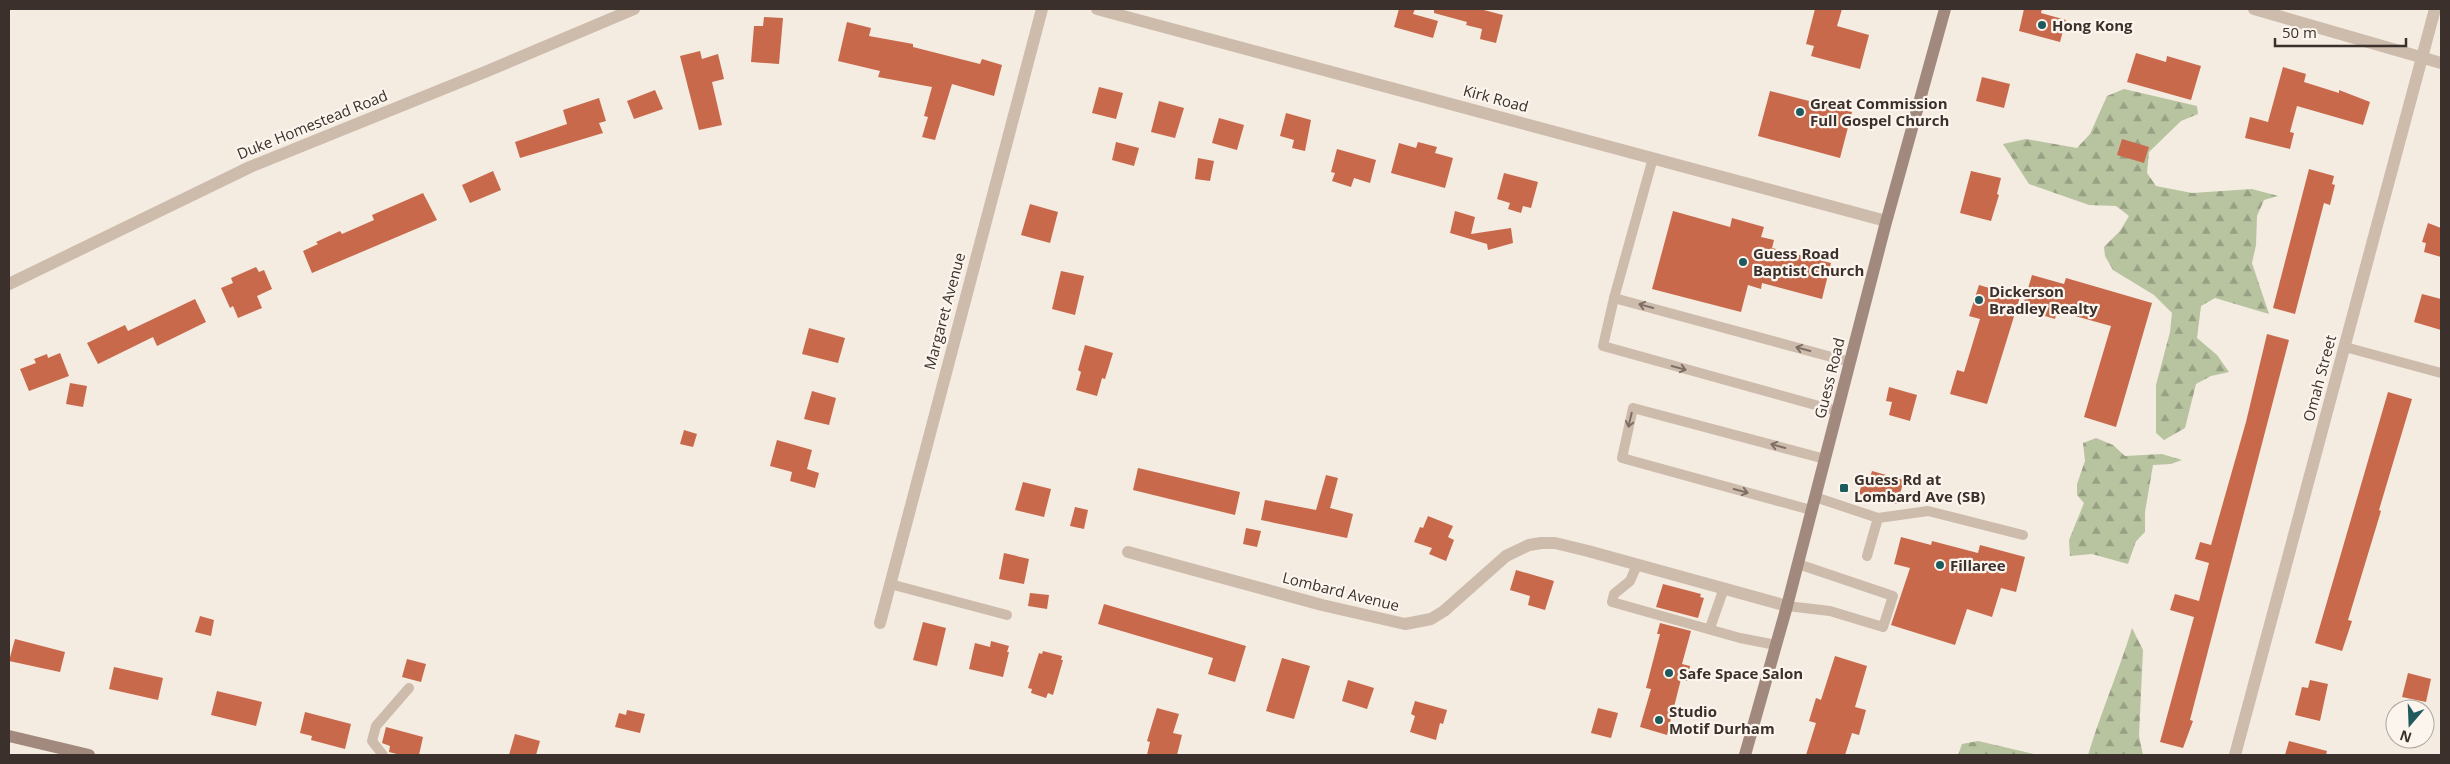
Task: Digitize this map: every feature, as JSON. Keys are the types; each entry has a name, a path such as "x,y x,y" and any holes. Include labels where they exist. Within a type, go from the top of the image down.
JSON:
{"main road":[{"name":"Guess Road","path":"1745,755 1787,606 1886,221 1945,9"},
{"path":"9,736 88,755"}],"street":[{"name":"Duke Homestead Road","path":"9,284 250,167 485,72 634,9"},
{"name":"Margaret Avenue","path":"880,623 1042,9"},
{"name":"Kirk Road","path":"1097,9 1886,221"},
{"path":"2254,9 2441,63"},
{"name":"Omah Street","path":"2235,755 2435,9"},
{"name":"Lombard Avenue","path":"1128,552 1322,605 1405,624 1431,619 1444,611 1506,556 1530,545 1554,543 1787,606"}],"lane":[{"path":"1653,158 1614,298 1603,346 1837,411"},
{"path":"1614,298 1850,362"},
{"path":"2345,346 2441,373"},
{"path":"1811,510 1622,458 1633,408 1825,459"},
{"path":"1815,497 1878,518 1928,511 2023,535"},
{"path":"1867,556 1878,518"},
{"path":"1787,606 1830,611 1883,628 1893,596 1798,564"},
{"path":"1637,565 1630,581 1614,594 1612,602 1710,628 1740,638 1776,645"},
{"path":"890,584 1007,615"},
{"path":"1710,628 1724,588"},
{"path":"383,755 372,741 376,726 409,688"}],"green space":[{"path":"2124,89 2197,106 2198,114 2181,121 2149,152 2147,173 2156,186 2192,193 2252,189 2278,196 2264,200 2257,216 2256,245 2252,263 2269,314 2215,298 2201,306 2197,338 2217,355 2229,372 2211,376 2196,384 2185,428 2164,440 2156,433 2156,385 2170,332 2172,313 2154,295 2113,270 2105,256 2104,247 2120,231 2129,216 2116,206 2089,205 2029,184 2003,144 2026,139 2077,148 2090,134 2107,96"},
{"path":"2096,438 2113,445 2125,456 2162,454 2182,460 2171,464 2153,465 2145,512 2145,532 2136,541 2128,564 2092,554 2070,556 2069,540 2084,503 2077,495 2077,484 2085,461 2083,443"},
{"path":"2132,628 2143,650 2139,736 2143,755 2088,755 2121,660"},
{"path":"1978,741 2038,755 1958,755 1962,744"}],"building":[{"path":"1399,9 1415,9 1413,14 1438,21 1433,38 1394,27"},
{"path":"1434,9 1480,9 1503,15 1496,43 1480,39 1482,29 1466,25 1467,22 1434,13"},
{"path":"1815,9 1842,9 1837,26 1869,35 1860,69 1811,56 1814,46 1806,44"},
{"name":"Hong Kong","path":"2024,9 2042,9 2041,13 2066,20 2060,42 2019,31"},
{"path":"764,17 783,18 779,64 751,62 754,26 763,26"},
{"path":"847,22 871,28 869,36 913,44 913,47 980,64 982,59 1002,65 994,96 952,84 935,140 922,137 928,117 924,116 932,87 878,77 880,71 838,61"},
{"path":"700,51 702,59 718,54 724,79 712,82 722,125 699,130 680,56"},
{"path":"2136,53 2166,62 2167,56 2201,66 2191,100 2127,82"},
{"path":"2283,67 2306,74 2304,82 2339,93 2339,90 2370,102 2363,125 2297,106 2290,132 2294,133 2290,149 2245,138 2250,117 2268,122"},
{"path":"1982,77 2010,84 2004,108 1976,101"},
{"path":"1099,87 1123,93 1116,119 1092,113"},
{"path":"655,90 663,109 634,119 627,101"},
{"path":"1770,91 1852,112 1840,158 1758,136"},
{"path":"599,98 606,121 599,123 603,133 520,158 515,142 567,124 563,110"},
{"path":"1159,101 1184,108 1175,138 1151,132"},
{"path":"1286,113 1311,120 1305,151 1292,148 1294,140 1280,136"},
{"path":"1219,118 1244,125 1237,150 1212,143"},
{"path":"2122,139 2149,147 2144,163 2117,155"},
{"path":"1116,142 1139,148 1134,166 1112,160"},
{"path":"1418,142 1437,147 1435,153 1453,158 1445,188 1391,173 1399,143 1416,148"},
{"path":"1337,149 1376,160 1370,183 1354,178 1351,187 1332,181 1335,173 1331,172"},
{"path":"1198,158 1214,161 1210,181 1195,179"},
{"path":"2309,169 2334,176 2332,184 2335,185 2330,205 2324,203 2295,314 2273,308"},
{"path":"493,171 501,190 470,203 462,185"},
{"path":"1971,171 2001,178 1997,194 1999,195 1991,221 1960,213"},
{"path":"1504,173 1538,182 1531,208 1523,206 1521,213 1508,209 1510,203 1497,199"},
{"path":"423,193 437,220 312,273 303,251 318,244 316,242 340,231 342,234 374,220 372,215"},
{"path":"1030,204 1058,212 1050,243 1021,235"},
{"path":"1455,211 1475,217 1471,234 1511,228 1513,243 1488,250 1487,244 1450,233"},
{"name":"Guess Road Baptist Church","path":"1673,211 1730,227 1732,218 1764,227 1761,237 1774,240 1772,248 1831,263 1822,299 1762,283 1761,289 1748,285 1741,312 1652,289"},
{"path":"2428,223 2441,228 2441,257 2424,252 2426,243 2422,242"},
{"path":"256,267 259,272 264,270 272,289 257,296 262,308 238,318 233,306 230,308 221,288 233,283 231,278"},
{"path":"1061,271 1084,276 1075,315 1052,309"},
{"path":"2032,275 2064,284 2066,278 2152,303 2116,427 2084,417 2111,326 2057,311 2055,319 2022,309"},
{"path":"1979,285 2020,297 1987,404 1950,394 1957,370 1964,372 1980,319 1969,316"},
{"path":"2422,294 2441,299 2441,330 2414,322"},
{"path":"195,299 206,322 157,346 153,337 98,364 87,343 125,325 128,331"},
{"path":"809,328 845,338 838,363 802,354"},
{"path":"2267,334 2289,340 2190,720 2193,721 2183,748 2160,742 2194,617 2170,610 2175,594 2199,601 2209,563 2195,559 2200,542 2211,545 2246,422"},
{"path":"1085,345 1113,353 1105,379 1102,378 1097,396 1076,390 1081,372 1078,370"},
{"path":"60,353 69,376 29,391 20,369 36,363 34,359 47,354 48,358"},
{"path":"70,383 87,386 83,407 66,404"},
{"path":"1889,387 1917,395 1910,421 1889,415 1892,402 1886,401"},
{"path":"812,391 836,398 829,425 804,419"},
{"path":"2388,392 2412,399 2348,620 2352,621 2342,651 2315,643"},
{"path":"684,430 697,434 693,447 680,444"},
{"path":"777,440 812,450 807,469 819,473 815,488 790,481 792,472 770,466"},
{"path":"1138,468 1240,492 1235,515 1133,490"},
{"path":"1872,471 1904,480 1897,504 1859,494 1863,479 1869,481"},
{"path":"1326,475 1338,478 1330,508 1353,514 1347,538 1261,520 1265,500 1316,510"},
{"path":"1023,482 1051,489 1044,517 1015,510"},
{"path":"1075,507 1088,510 1084,529 1070,526"},
{"path":"1428,516 1453,526 1448,537 1454,540 1446,561 1429,554 1432,548 1414,542 1420,527 1423,528"},
{"path":"1246,528 1261,531 1257,547 1243,544"},
{"path":"1901,537 1931,545 1932,541 1978,553 1980,545 2025,557 2016,592 2001,588 1992,617 1967,609 1955,645 1891,625 1910,568 1894,564"},
{"path":"1004,553 1029,559 1024,584 999,579"},
{"path":"1516,570 1554,581 1545,610 1528,605 1530,596 1510,590"},
{"path":"1663,584 1701,594 1700,597 1704,598 1698,618 1656,607"},
{"path":"1030,593 1049,595 1047,609 1028,606"},
{"path":"1104,604 1246,646 1235,682 1208,674 1213,658 1098,624"},
{"path":"200,616 214,620 211,636 195,632"},
{"path":"923,622 946,628 937,666 913,660"},
{"path":"1660,623 1691,631 1682,664 1690,666 1687,681 1681,679 1667,735 1640,727 1651,689 1646,688 1660,634 1657,634"},
{"path":"15,639 65,652 60,672 9,661"},
{"path":"991,641 1009,646 1003,677 969,669 975,643 990,647"},
{"path":"1043,651 1062,656 1061,660 1063,660 1053,695 1048,693 1046,698 1031,693 1032,689 1028,688 1039,653 1042,654"},
{"path":"1835,656 1867,666 1855,707 1866,710 1859,735 1852,733 1845,755 1806,755 1816,723 1809,721 1816,698 1821,700"},
{"path":"1282,658 1310,666 1294,719 1266,711"},
{"path":"407,659 426,664 421,682 402,677"},
{"path":"114,667 163,678 158,700 109,689"},
{"path":"2408,673 2431,679 2427,699 2402,697"},
{"path":"1348,680 1374,688 1367,709 1342,701"},
{"path":"2310,680 2328,684 2320,721 2295,715 2302,687 2308,688"},
{"path":"217,691 262,702 256,726 211,715"},
{"path":"1415,701 1447,710 1443,724 1440,723 1436,740 1410,732 1415,716 1411,714"},
{"path":"1157,708 1179,714 1173,733 1182,735 1177,755 1147,755 1150,742 1147,741"},
{"path":"1598,708 1618,713 1611,738 1591,733"},
{"path":"627,710 645,714 640,733 615,727 619,713 626,715"},
{"path":"305,712 351,724 345,749 311,740 312,736 300,733"},
{"path":"386,727 423,737 419,755 401,755 389,752 390,746 382,743"},
{"path":"515,734 540,741 536,755 509,755"},
{"path":"2289,741 2327,751 2326,755 2285,755"}],"place":[{"name":"Hong Kong","path":"2042,25"},
{"name":"Great Commission Full Gospel Church","path":"1800,112"},
{"name":"Guess Road Baptist Church","path":"1743,262"},
{"name":"Dickerson Bradley Realty","path":"1979,300"},
{"name":"Guess Rd at Lombard Ave (SB)","path":"1844,488"},
{"name":"Fillaree","path":"1940,565"},
{"name":"Safe Space Salon","path":"1669,673"},
{"name":"Studio Motif Durham","path":"1659,720"}]}
